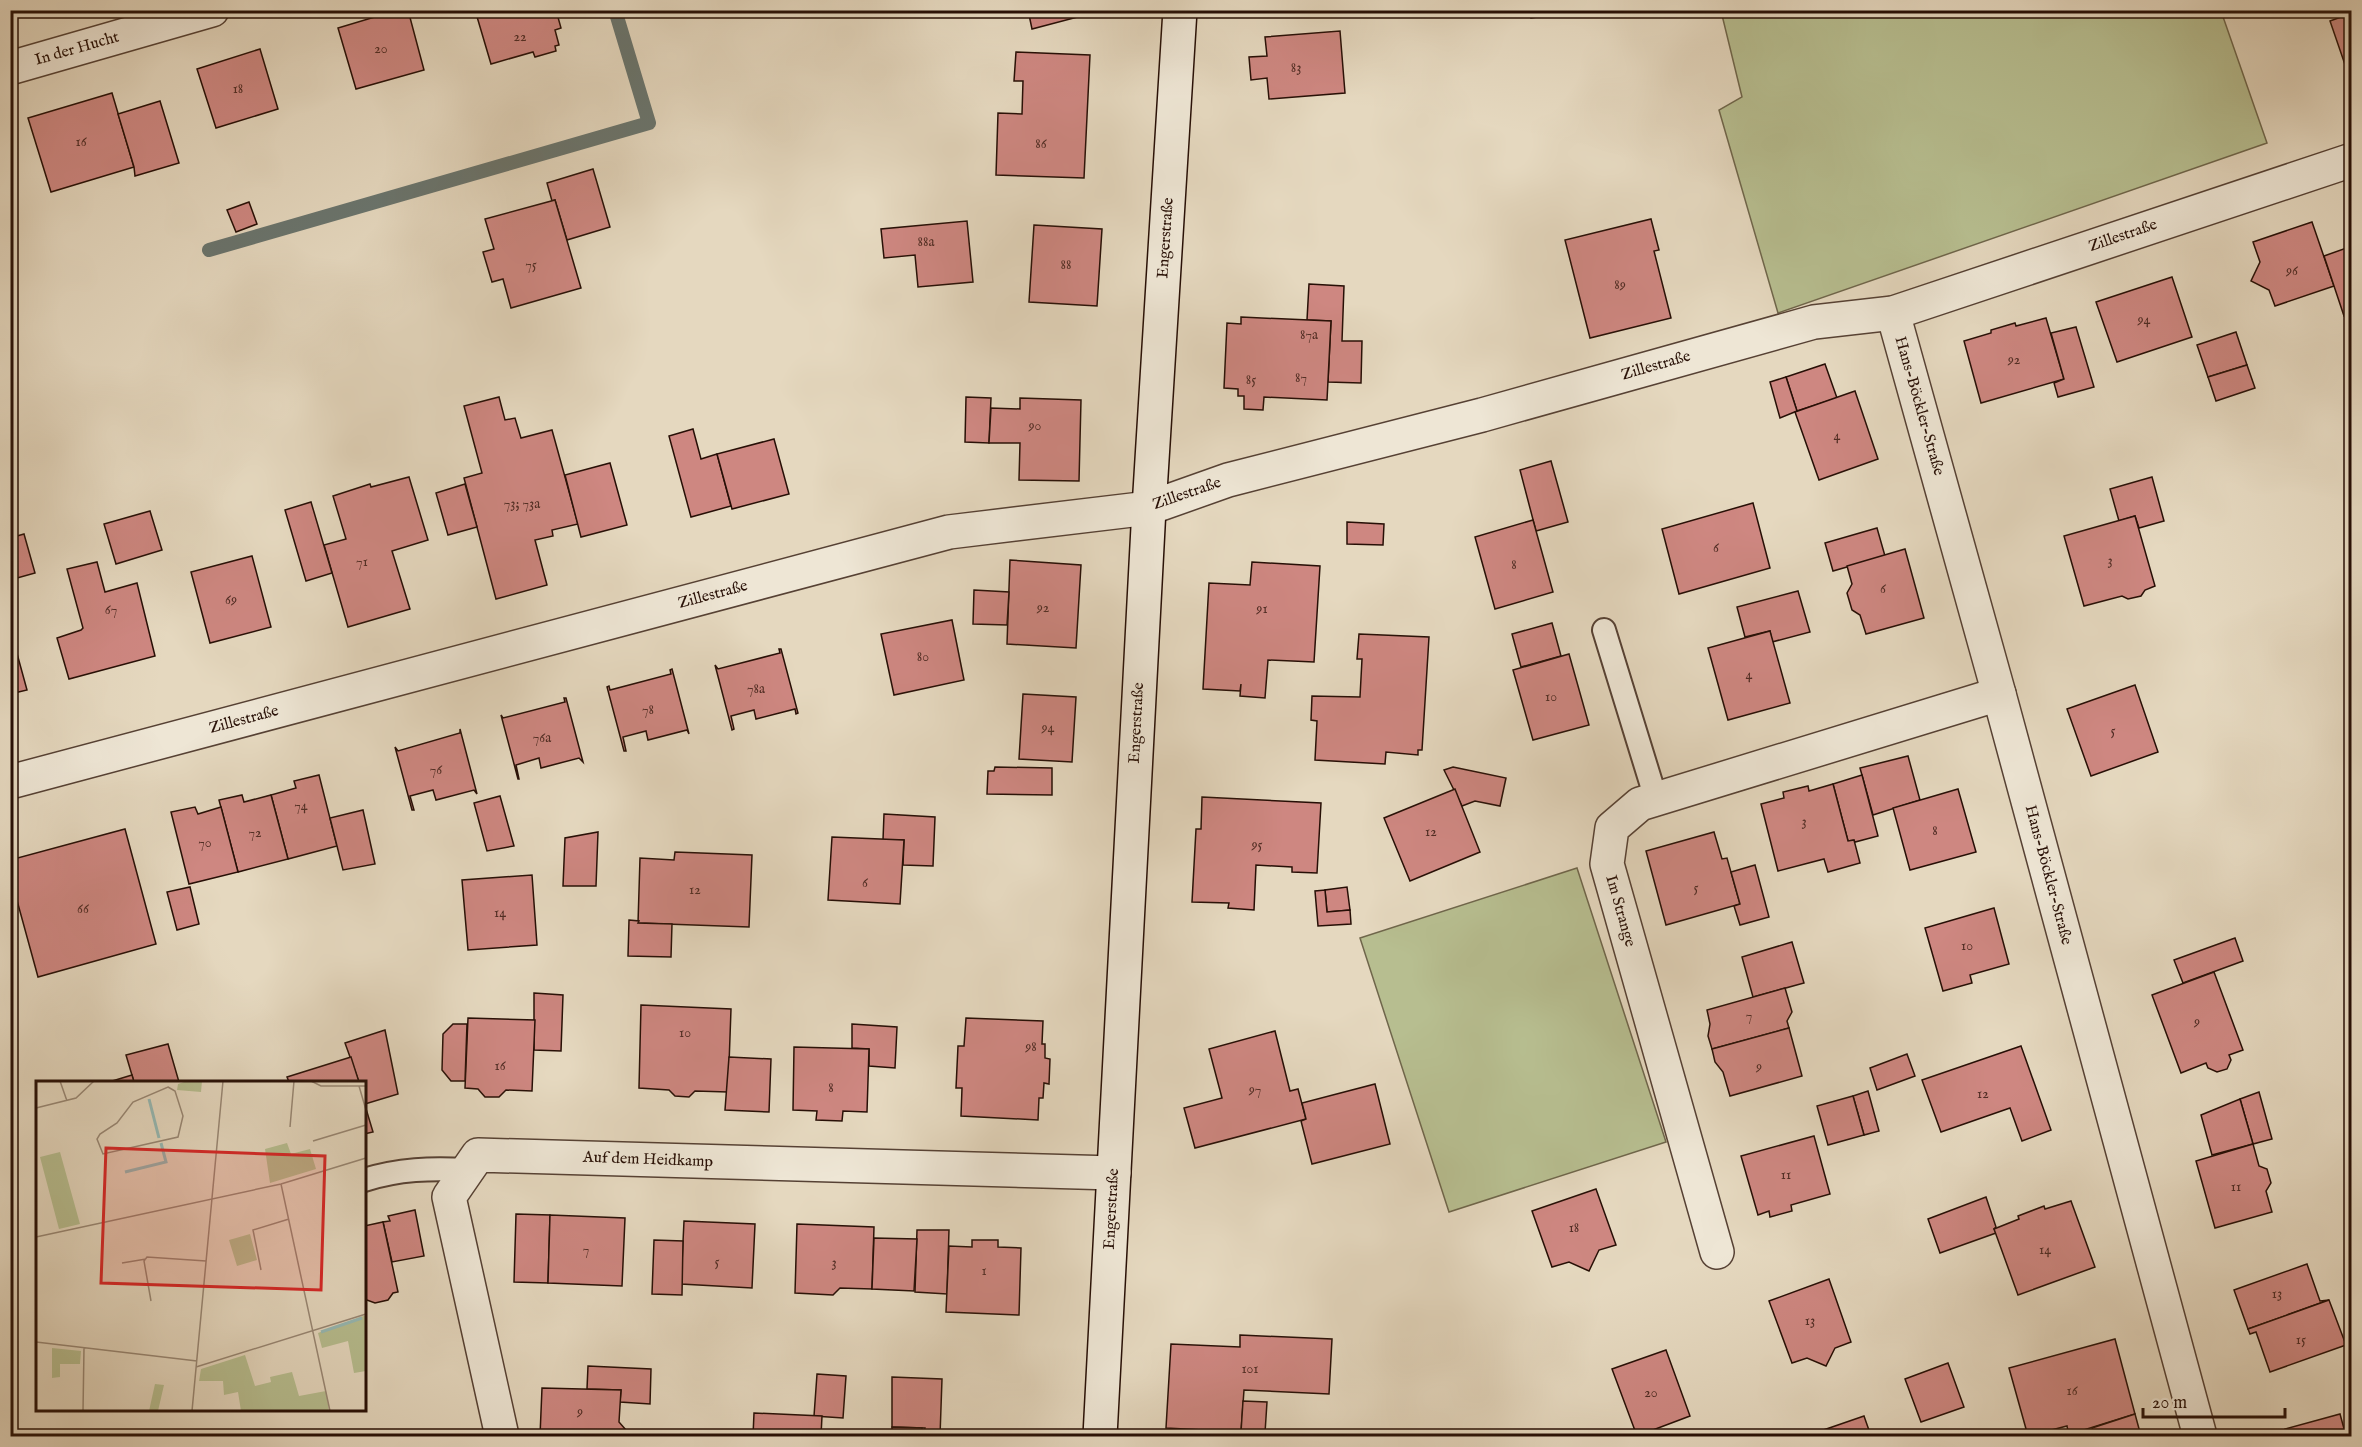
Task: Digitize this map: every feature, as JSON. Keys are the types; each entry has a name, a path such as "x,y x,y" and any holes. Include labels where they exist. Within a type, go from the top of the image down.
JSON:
{"street":[{"name":"In der Hucht","path":"10,68 212,10"},
{"name":"Engerstraße","path":"1100,1437 1149,508 1180,10"},
{"name":"Zillestraße","path":"10,782 949,532 1149,508 1228,480 1482,416 1814,322 1893,313 2352,160"},
{"name":"Hans-Böckler-Straße","path":"1893,313 1999,694 2200,1437"},
{"name":"Im Strange","path":"1717,1252 1607,864 1612,828 1640,804 1999,694"},
{"name":"Auf dem Heidkamp","path":"502,1437 448,1197 478,1155 1114,1173"}],"lane":[{"path":"1604,630 1656,799"},
{"path":"366,1179 390,1172 427,1168 467,1170"}],"green space":[{"path":"1721,11 2221,11 2267,143 1778,313 1719,110 1742,97"},
{"path":"1577,868 1666,1142 1449,1212 1360,938"}],"building":[{"path":"398,10 408,10 424,70 356,89 338,28"},
{"path":"475,10 556,10 561,28 555,30 559,45 555,46 556,51 535,57 533,52 491,64"},
{"path":"1028,10 1093,10 1093,13 1032,29"},
{"path":"1256,10 1299,10 1256,15"},
{"path":"1530,10 1588,10 1531,18"},
{"path":"2352,13 2352,85 2330,21"},
{"path":"1340,31 1345,93 1269,99 1267,78 1251,80 1249,57 1267,56 1265,37"},
{"path":"260,49 278,109 216,128 197,69"},
{"path":"1016,52 1090,55 1084,178 996,175 998,113 1022,114 1023,81 1014,81"},
{"path":"112,93 134,167 51,192 28,118"},
{"path":"160,101 179,163 135,176 118,114"},
{"path":"593,169 610,227 567,240 555,200 552,201 547,183"},
{"path":"555,200 581,288 511,308 503,279 492,282 483,252 494,249 485,219"},
{"path":"249,202 257,224 236,232 227,210"},
{"path":"1651,219 1659,250 1654,251 1671,318 1590,338 1565,240"},
{"path":"967,221 973,282 918,287 915,255 884,258 881,229"},
{"path":"2312,222 2334,286 2275,306 2269,290 2251,281 2260,262 2253,242"},
{"path":"1034,225 1102,229 1097,306 1029,302"},
{"path":"2352,246 2352,313 2344,316 2324,256"},
{"path":"2172,277 2192,337 2117,362 2096,302"},
{"path":"1309,284 1344,286 1342,341 1362,341 1361,383 1328,382 1331,321 1307,320"},
{"path":"1241,317 1331,321 1327,400 1264,397 1263,410 1244,409 1244,396 1238,396 1238,389 1224,388 1227,323 1241,324"},
{"path":"2046,318 2064,379 1981,403 1964,341 2015,323 2016,326"},
{"path":"2076,327 2094,387 2058,397 2054,383 2064,379 2051,333"},
{"path":"2236,332 2247,365 2208,377 2197,345"},
{"path":"1825,364 1837,398 1797,411 1786,377"},
{"path":"2247,365 2255,388 2216,401 2208,377"},
{"path":"1786,377 1797,411 1780,418 1770,382"},
{"path":"1855,391 1878,459 1819,480 1795,412"},
{"path":"499,397 505,420 515,418 521,438 552,430 578,524 552,530 553,536 535,540 547,585 496,599 464,478 482,473 464,406"},
{"path":"966,397 991,398 989,443 965,442"},
{"path":"1020,398 1081,400 1079,481 1019,480 1020,443 989,443 991,408 1020,409"},
{"path":"693,429 701,459 717,454 731,506 691,517 669,436"},
{"path":"774,439 789,494 732,509 717,454"},
{"path":"1551,461 1568,522 1536,531 1520,470"},
{"path":"610,463 627,525 581,537 565,475"},
{"path":"409,477 428,540 392,551 410,609 348,627 324,545 346,539 333,496 370,484 371,487"},
{"path":"2152,477 2164,521 2139,528 2135,516 2119,521 2110,489"},
{"path":"465,484 477,527 448,535 436,493"},
{"path":"311,502 332,573 306,581 285,510"},
{"path":"1753,503 1770,568 1679,594 1662,529"},
{"path":"150,511 162,550 116,564 104,524"},
{"path":"2135,516 2155,586 2145,590 2141,596 2128,599 2122,596 2084,606 2064,536"},
{"path":"1533,520 1553,592 1495,609 1475,537"},
{"path":"1347,522 1384,524 1383,545 1347,544"},
{"path":"1877,528 1885,556 1833,571 1825,543"},
{"path":"24,534 35,573 10,580 10,538"},
{"path":"1905,549 1924,618 1866,634 1860,615 1852,610 1847,593 1852,584 1847,566"},
{"path":"252,556 271,627 210,643 191,572"},
{"path":"1010,560 1081,565 1076,648 1007,644"},
{"path":"97,562 105,592 137,583 155,656 69,679 57,638 83,628 67,569"},
{"path":"1252,562 1320,566 1314,662 1268,660 1265,698 1240,696 1241,684 1240,691 1203,689 1209,583 1250,585"},
{"path":"974,590 1009,592 1007,625 973,624"},
{"path":"1798,591 1810,632 1772,642 1770,631 1745,637 1737,607"},
{"path":"952,620 964,680 894,695 881,634"},
{"path":"1552,623 1561,656 1521,667 1512,634"},
{"path":"10,628 27,690 10,694"},
{"path":"1770,631 1790,703 1728,720 1708,648"},
{"path":"1359,634 1429,637 1422,750 1418,750 1418,755 1386,752 1385,764 1315,760 1317,721 1311,720 1312,696 1360,697 1362,659 1357,659"},
{"path":"779,649 781,649 798,713 796,714 795,709 756,719 754,710 731,716 734,729 732,730 715,665 718,669 780,653"},
{"path":"1569,654 1589,725 1533,740 1513,670"},
{"path":"672,669 689,734 687,730 648,740 646,731 623,737 626,751 624,751 607,687 609,686 610,690 671,674"},
{"path":"2135,685 2158,752 2091,776 2067,709"},
{"path":"1023,694 1076,697 1072,762 1019,759"},
{"path":"564,698 566,698 583,762 579,758 541,768 539,758 516,765 518,779 501,715 503,718 565,702"},
{"path":"460,729 477,794 474,790 436,800 433,790 410,796 414,810 412,810 395,747 398,751 460,733"},
{"path":"1908,756 1920,800 1873,815 1860,768"},
{"path":"995,767 1052,768 1052,795 987,794 988,771 994,771"},
{"path":"1453,767 1506,778 1500,806 1475,801 1462,806 1444,770"},
{"path":"319,775 337,846 288,859 271,795 296,788 294,781"},
{"path":"1862,775 1878,836 1855,842 1854,840 1848,841 1833,784"},
{"path":"1833,784 1848,841 1854,840 1860,863 1828,872 1824,859 1778,871 1761,804 1784,798 1783,792 1808,786 1809,791"},
{"path":"1455,789 1480,852 1410,881 1384,818"},
{"path":"1958,789 1976,852 1910,870 1893,808"},
{"path":"242,795 244,802 271,795 288,859 238,872 219,800"},
{"path":"500,796 514,846 487,851 474,803"},
{"path":"1202,797 1321,803 1317,873 1292,872 1292,867 1256,865 1254,910 1228,908 1229,903 1192,902 1196,829 1201,829"},
{"path":"195,807 198,814 221,807 238,872 189,884 171,812"},
{"path":"363,810 375,864 343,870 330,818"},
{"path":"884,814 935,817 933,866 903,865 904,840 883,840"},
{"path":"125,829 156,944 38,977 10,875 10,860"},
{"path":"598,832 596,886 563,886 565,838"},
{"path":"1714,832 1722,859 1727,858 1740,904 1666,925 1646,851"},
{"path":"832,837 904,840 900,904 828,900"},
{"path":"675,852 752,855 749,927 638,923 640,858 674,860"},
{"path":"1755,865 1769,917 1740,925 1734,906 1740,904 1731,872"},
{"path":"532,875 537,945 468,950 462,880"},
{"path":"190,887 199,924 177,930 167,892"},
{"path":"1347,887 1350,910 1327,912 1325,890"},
{"path":"1325,890 1327,912 1350,910 1351,924 1318,926 1315,891"},
{"path":"1994,908 2009,964 1970,975 1972,983 1943,991 1925,928"},
{"path":"629,920 639,921 638,923 672,924 671,957 628,956"},
{"path":"2235,938 2243,961 2183,983 2174,960"},
{"path":"1792,942 1804,983 1753,997 1742,957"},
{"path":"2214,972 2243,1050 2229,1055 2231,1060 2227,1069 2217,1072 2208,1068 2206,1063 2181,1073 2152,995"},
{"path":"1785,988 1792,1012 1787,1021 1789,1028 1712,1049 1708,1036 1710,1024 1707,1010"},
{"path":"534,993 563,995 561,1051 534,1050"},
{"path":"641,1005 731,1009 728,1092 695,1091 689,1097 675,1096 669,1090 639,1088"},
{"path":"468,1018 535,1020 532,1091 506,1090 499,1097 485,1097 478,1089 465,1088"},
{"path":"966,1018 1043,1021 1042,1044 1045,1044 1045,1058 1050,1059 1049,1084 1044,1083 1043,1098 1039,1098 1038,1120 961,1116 962,1088 956,1088 958,1046 964,1046"},
{"path":"453,1024 467,1024 465,1081 451,1081 442,1070 443,1034"},
{"path":"852,1024 897,1027 895,1068 869,1066 869,1049 852,1048"},
{"path":"1789,1028 1802,1076 1730,1096 1723,1072 1715,1062 1712,1049"},
{"path":"385,1030 398,1094 366,1104 366,1081 359,1081 345,1043"},
{"path":"1275,1031 1290,1091 1298,1089 1306,1119 1195,1148 1184,1108 1222,1098 1209,1049"},
{"path":"168,1044 179,1081 134,1081 126,1055"},
{"path":"2021,1046 2051,1130 2022,1141 2010,1108 1941,1132 1922,1080"},
{"path":"794,1047 869,1049 867,1112 843,1111 842,1121 816,1120 817,1111 793,1110"},
{"path":"1907,1054 1915,1076 1877,1090 1870,1068"},
{"path":"351,1057 359,1081 289,1081 287,1077"},
{"path":"729,1057 771,1059 769,1112 725,1110"},
{"path":"132,1075 134,1081 112,1081"},
{"path":"1375,1084 1390,1144 1312,1164 1301,1121 1306,1119 1302,1103"},
{"path":"1868,1091 1879,1131 1864,1135 1853,1096"},
{"path":"2259,1092 2272,1139 2253,1144 2240,1099"},
{"path":"1853,1096 1864,1135 1828,1145 1817,1106"},
{"path":"2240,1099 2253,1144 2212,1155 2201,1115"},
{"path":"366,1109 373,1132 366,1134"},
{"path":"1814,1136 1830,1194 1791,1205 1792,1211 1770,1217 1769,1211 1758,1215 1741,1156"},
{"path":"2253,1144 2259,1166 2267,1169 2271,1183 2266,1191 2272,1212 2215,1228 2196,1161"},
{"path":"1596,1189 1616,1245 1599,1250 1589,1271 1569,1262 1552,1267 1532,1211"},
{"path":"1986,1197 1996,1233 1940,1253 1928,1219"},
{"path":"2071,1201 2095,1267 2018,1295 1994,1229 2044,1206 2045,1209"},
{"path":"415,1210 424,1256 392,1262 383,1222 390,1221 388,1216"},
{"path":"516,1214 550,1215 548,1283 514,1282"},
{"path":"550,1215 625,1218 622,1286 548,1283"},
{"path":"684,1221 755,1224 752,1288 681,1284"},
{"path":"383,1222 398,1292 393,1293 388,1300 375,1303 366,1300 366,1226"},
{"path":"797,1224 874,1227 872,1289 840,1288 833,1295 795,1293"},
{"path":"917,1230 949,1230 947,1294 915,1292"},
{"path":"874,1238 917,1239 914,1291 872,1289"},
{"path":"654,1240 683,1241 682,1295 652,1294"},
{"path":"972,1240 998,1240 998,1247 1021,1248 1019,1315 946,1312 949,1246 972,1247"},
{"path":"2307,1264 2320,1301 2329,1300 2248,1329 2234,1290"},
{"path":"1829,1279 1851,1342 1835,1348 1826,1366 1807,1358 1792,1363 1769,1301"},
{"path":"2329,1300 2346,1345 2270,1372 2256,1332 2250,1334 2248,1329"},
{"path":"1240,1335 1332,1339 1329,1394 1244,1390 1241,1432 1166,1428 1171,1344 1240,1347"},
{"path":"2115,1339 2135,1414 2071,1434 2072,1436 2069,1436 2067,1426 2028,1436 2009,1368"},
{"path":"1666,1350 1690,1416 1637,1436 1612,1369"},
{"path":"1948,1363 1964,1407 1921,1422 1905,1379"},
{"path":"588,1366 651,1369 650,1404 620,1402 621,1390 587,1389"},
{"path":"817,1374 846,1376 843,1418 814,1416"},
{"path":"892,1377 942,1379 940,1436 924,1436 925,1428 892,1427"},
{"path":"542,1388 621,1390 619,1422 626,1430 626,1436 540,1436"},
{"path":"1243,1401 1267,1402 1265,1433 1241,1432"},
{"path":"754,1413 822,1416 821,1436 753,1436"},
{"path":"2135,1414 2141,1436 2095,1436 2092,1428"},
{"path":"2340,1414 2346,1436 2287,1436 2285,1429"},
{"path":"1864,1416 1871,1436 1806,1436"},
{"path":"892,1427 922,1428 922,1436 892,1436"}],"waterway":[{"path":"209,250 649,123 615,10"}]}
